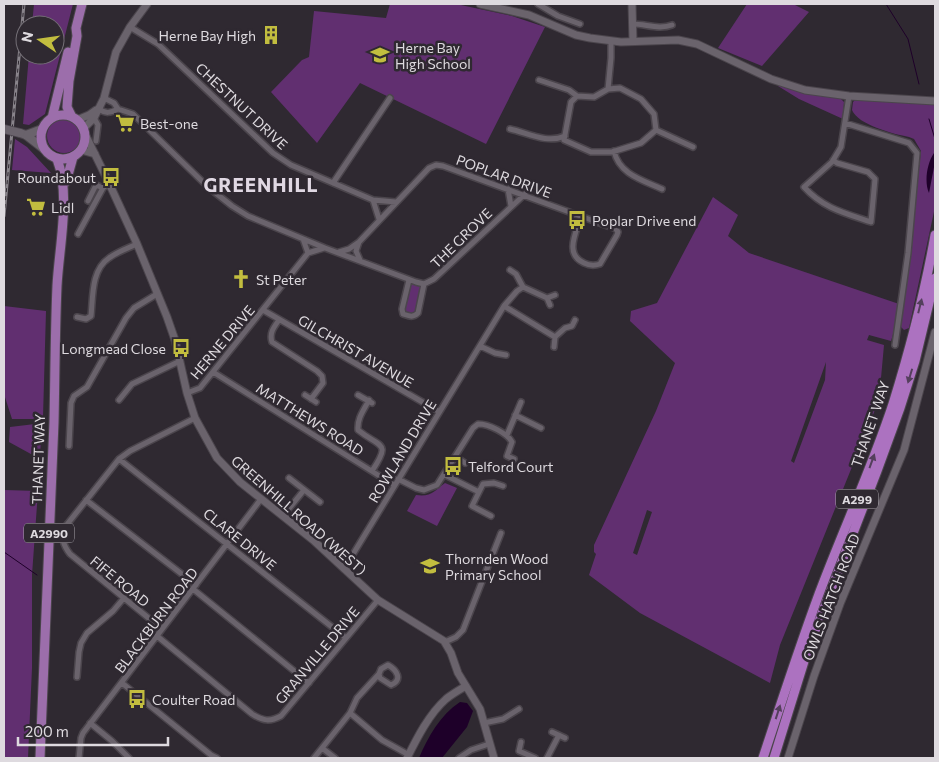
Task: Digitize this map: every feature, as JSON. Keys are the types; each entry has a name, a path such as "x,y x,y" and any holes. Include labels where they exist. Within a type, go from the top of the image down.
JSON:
{"highway":[{"name":"THANET WAY","path":"763,758 797,654 823,583 863,486 893,404 918,314 935,235"},
{"name":"THANET WAY","path":"774,758 806,655 900,408 935,278"}],"main road":[{"path":"52,118 82,4"},
{"path":"4,129 23,134 57,158 68,159 81,150 84,145 84,131 67,107 69,81 77,36 76,28"},
{"path":"23,134 42,129 52,118 58,115 74,118"},
{"path":"42,129 41,139 44,149"},
{"name":"A2990","path":"64,192 73,157"},
{"name":"A2990","path":"57,158 63,178 64,192"},
{"name":"THANET WAY","path":"40,758 54,430 57,284 64,192"}],"street":[{"path":"84,131 94,118 104,98 116,52 130,27 147,4"},
{"path":"480,4 529,15 576,35 611,41 678,40 697,44 771,79 812,91 849,96 933,101"},
{"path":"538,4 558,16 580,24"},
{"path":"547,10 550,4"},
{"path":"632,4 633,41"},
{"path":"632,24 646,24 662,28 672,25"},
{"name":"CHESTNUT DRIVE","path":"130,27 158,44 273,152 291,164 374,200 396,202"},
{"path":"608,89 611,41"},
{"path":"539,80 569,90 577,96 594,96 608,89 620,88 642,98 654,114 656,130"},
{"path":"577,96 571,102 564,140 590,152 614,151 641,143 656,130"},
{"path":"833,160 837,163 868,172 875,179 871,222 828,207 804,187 833,160 841,147 849,96"},
{"path":"104,98 114,103 118,109 132,114 208,188 232,206 248,216 336,252"},
{"path":"333,183 390,98"},
{"path":"378,101 385,106"},
{"path":"74,118 99,108"},
{"path":"99,108 103,112 108,113 118,109"},
{"path":"94,118 98,124 96,141"},
{"path":"845,123 909,142 917,153 908,253 895,345"},
{"path":"510,129 544,138 553,139 565,136"},
{"path":"656,130 693,148"},
{"name":"GREENHILL ROAD (WEST)","path":"84,131 110,182 172,332 195,418 224,468 261,500 313,540 378,600 445,642"},
{"path":"81,150 95,154"},
{"path":"614,151 620,165 626,172 662,189"},
{"name":"POPLAR DRIVE","path":"336,252 349,249 359,242 429,168 436,165 525,194 614,228 618,232 598,265 587,265 574,256 573,246 581,216"},
{"path":"78,234 103,188 110,182"},
{"path":"88,201 96,185 103,188"},
{"name":"THE GROVE","path":"508,189 511,206"},
{"name":"THE GROVE","path":"336,252 424,284 434,280 525,194"},
{"path":"374,200 379,219"},
{"path":"303,239 308,253 325,248"},
{"path":"359,242 356,251 360,260"},
{"path":"77,317 86,319 91,316 96,275 101,265 108,258 137,244"},
{"name":"HERNE DRIVE","path":"187,393 200,388 308,253"},
{"path":"510,270 518,272 523,287 547,298 550,305"},
{"name":"THE GROVE","path":"409,280 402,309 403,314 411,317 418,313 424,284"},
{"name":"ROWLAND DRIVE","path":"344,569 504,306 523,287"},
{"path":"68,446 71,403 74,396 87,387 126,318 134,308 157,294"},
{"path":"547,298 555,295"},
{"path":"504,306 555,337"},
{"name":"GILCHRIST AVENUE","path":"263,310 438,412"},
{"path":"279,320 270,336 272,342 322,376 323,383 313,401 305,395"},
{"path":"554,347 555,337 565,328 572,326 575,320"},
{"name":"OWLS HATCH ROAD","path":"788,758 816,670 840,604 904,450 935,332"},
{"path":"480,346 495,353 506,355"},
{"path":"119,400 123,392 132,384 180,362"},
{"name":"MATTHEWS ROAD","path":"213,372 394,486"},
{"path":"69,391 74,396"},
{"path":"358,395 371,402 359,419 358,430 380,444 383,449 383,456 372,471"},
{"path":"507,435 521,402"},
{"path":"515,415 541,428"},
{"path":"195,418 119,459 86,500 309,683"},
{"path":"398,479 424,490 437,485 473,428 478,424 483,424 507,435 512,442 507,456 514,460"},
{"path":"456,457 466,463"},
{"name":"CLARE DRIVE","path":"119,459 346,638"},
{"path":"445,475 479,492"},
{"path":"289,478 320,502"},
{"path":"491,516 472,506 486,482 503,486"},
{"path":"283,516 304,490"},
{"name":"FIFE ROAD","path":"86,500 65,527 62,541 66,549 162,629"},
{"name":"BLACKBURN ROAD","path":"79,758 81,738 90,723 261,500"},
{"path":"494,758 480,709 458,673 445,642 456,637 463,630 501,534"},
{"path":"79,673 81,643 87,633 114,611 124,598"},
{"name":"GRANVILLE DRIVE","path":"157,636 252,714 260,719 270,720 281,716 378,600"},
{"path":"314,758 350,713 357,698 379,674"},
{"path":"122,683 217,758"},
{"path":"350,713 382,740 408,757 422,730 439,706 466,686"},
{"path":"484,723 503,719 519,709"},
{"path":"90,723 129,758"},
{"path":"552,732 565,738"},
{"path":"547,758 559,735"},
{"path":"521,742 519,751 535,758"},
{"path":"459,758 471,750 489,744"},
{"path":"322,748 335,758"}],"shaded area":[{"path":"34,4 73,4 65,35 65,15 33,15"},
{"name":"Herne Bay High School","path":"390,4 456,4 512,16 545,27 486,144 360,83 317,143 271,92 302,60 309,57 314,11 386,18"},
{"path":"747,4 793,4 809,12 762,66 718,48"},
{"path":"28,65 57,65 45,114 29,125 23,124"},
{"path":"779,84 838,96 844,102 843,119 799,99 778,86"},
{"path":"856,99 933,104 935,106 935,207 909,328 904,330 900,326 900,322 908,270 921,151 914,139 877,128 861,120 852,110 853,102"},
{"path":"64,119 71,120 76,124 80,129 80,143 76,148 71,152 64,153 57,152 52,148 48,143 47,136 48,129 52,124 57,120"},
{"path":"15,139 27,147 51,173 12,170"},
{"path":"934,153 935,162 929,193 927,189 927,173"},
{"path":"713,197 738,215 728,236 749,253 902,305 891,341 869,335 867,340 884,345 879,400 780,645 770,683 640,613 589,575 596,554 594,552 594,545 656,411 675,363 630,321 631,311 657,303","holes":["826,362 825,380 794,463 791,461","647,510 652,512 637,555 633,553"]},
{"path":"409,280 424,284 418,313 403,314"},
{"path":"4,306 46,311 42,419 12,419 4,394"},
{"path":"35,424 41,436 40,459 9,442 10,427"},
{"path":"445,483 457,488 437,526 407,511 416,495 429,494"},
{"path":"4,490 38,491 32,575 32,668 28,758 4,758"},
{"path":"460,702 467,703 473,711 467,727 442,758 419,758 435,727 446,713"}],"waterway":[{"path":"886,4 908,39 919,84"},
{"path":"929,119 935,139"},
{"path":"4,552 37,575"}],"railway":[{"path":"4,216 24,4"}],"place":[{"name":"Herne Bay High","path":"271,35"},
{"name":"Herne Bay High School","path":"380,55"},
{"name":"Best-one","path":"125,123"},
{"name":"Roundabout","path":"111,177"},
{"name":"Lidl","path":"36,207"},
{"name":"Poplar Drive end","path":"577,220"},
{"name":"St Peter","path":"241,279"},
{"name":"Longmead Close","path":"181,348"},
{"name":"Telford Court","path":"453,466"},
{"name":"Thornden Wood Primary School","path":"430,566"},
{"name":"Coulter Road","path":"137,699"}],"district":[{"name":"GREENHILL","path":"261,184"}]}
